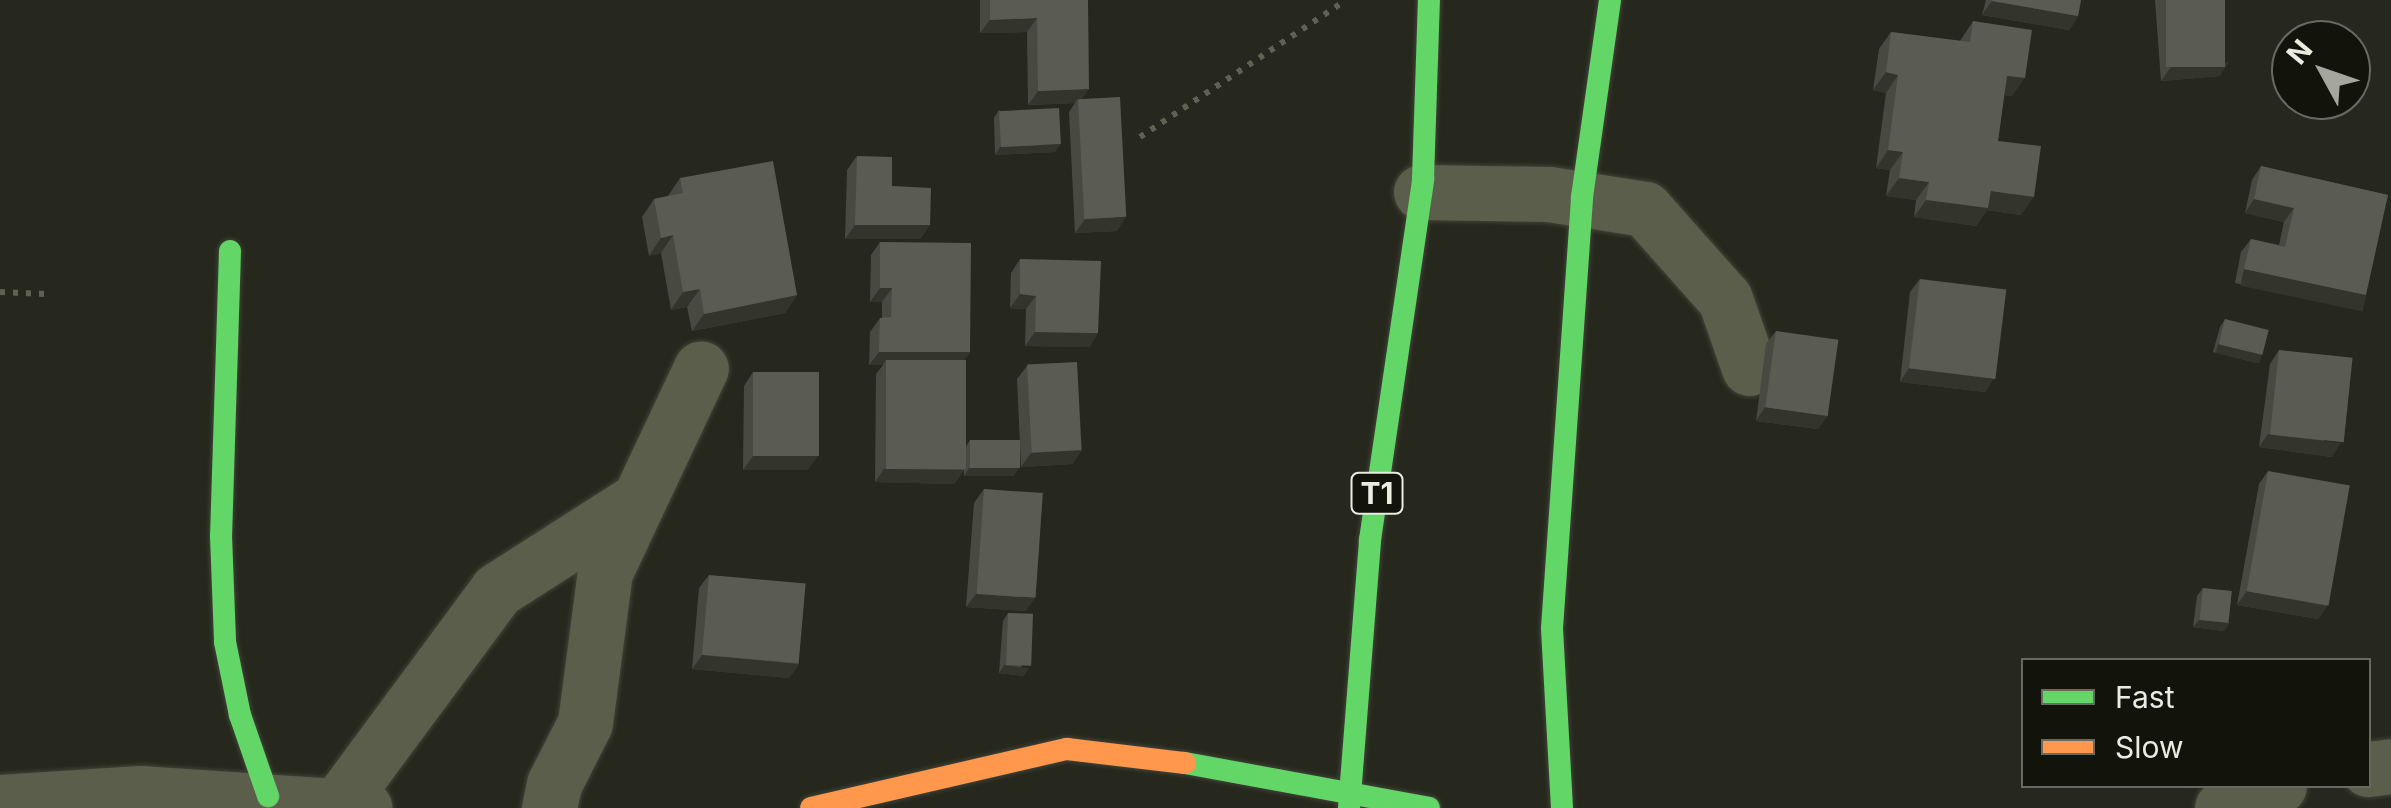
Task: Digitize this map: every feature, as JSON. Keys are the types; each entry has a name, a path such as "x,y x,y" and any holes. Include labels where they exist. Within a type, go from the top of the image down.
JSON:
{"main road":[{"name":"T1","path":"1350,798 1370,540 1421,192 1430,0"},
{"path":"1562,808 1554,752 1552,628 1582,197 1610,0"},
{"path":"230,252 221,536 225,642 240,715 268,796"},
{"path":"811,808 1067,748 1350,798 1429,808"}],"street":[{"path":"1421,192 1582,197 1644,209 1668,229 1725,299 1749,368"},
{"path":"549,808 593,690 596,613 605,572 701,368"},
{"path":"0,802 140,793 268,796 351,806 497,590 538,569 598,520 638,500"},
{"path":"2222,808 2274,788"}],"path":[{"path":"1140,137 1346,0"},
{"path":"0,292 46,294"}],"building":[{"path":"990,0 1088,0 1089,89 1038,91 1037,18 990,20"},
{"path":"1992,0 2081,0 2078,16"},
{"path":"2166,0 2225,0 2225,67 2166,67"},
{"path":"1973,21 2032,30 2025,78 2007,76 1998,141 2041,146 2034,197 1991,191 1988,208 1926,200 1929,182 1899,178 1903,152 1888,150 1898,75 1886,72 1891,32 1970,42"},
{"path":"1120,97 1126,217 1084,219 1078,99"},
{"path":"1059,108 1061,144 1001,147 999,111"},
{"path":"857,156 892,157 892,186 931,188 930,225 855,225"},
{"path":"773,161 797,295 704,314 700,289 683,292 673,235 661,238 654,199 683,193 680,178"},
{"path":"2261,166 2388,195 2366,295 2244,269 2251,239 2285,247 2294,208 2254,199"},
{"path":"880,242 971,243 970,352 879,352 880,318 891,317 892,288 880,288"},
{"path":"1020,259 1101,261 1098,333 1035,332 1036,296 1020,294"},
{"path":"1920,279 2006,290 1995,379 1909,368"},
{"path":"2225,319 2269,330 2262,355 2219,344"},
{"path":"1776,331 1838,340 1828,416 1765,407"},
{"path":"2279,350 2353,358 2344,442 2270,435"},
{"path":"886,360 966,360 966,469 886,469"},
{"path":"1077,362 1082,450 1032,452 1027,365"},
{"path":"753,372 819,372 819,456 753,456"},
{"path":"970,440 1020,440 1020,468 970,468"},
{"path":"2268,471 2350,485 2329,606 2247,591"},
{"path":"984,489 1043,493 1036,598 977,594"},
{"path":"709,575 806,583 799,663 702,655"},
{"path":"2203,588 2232,591 2228,623 2200,620"},
{"path":"1008,613 1033,614 1031,666 1006,665"}],"traffic: fast":[{"path":"1349,808 1370,540 1423,179 1429,0"},
{"path":"1562,808 1552,628 1582,197 1610,0"},
{"path":"230,251 221,536 225,642 240,715 268,796"},
{"path":"1185,763 1429,808"}],"traffic: slow":[{"path":"811,808 1067,749 1185,763"}]}
